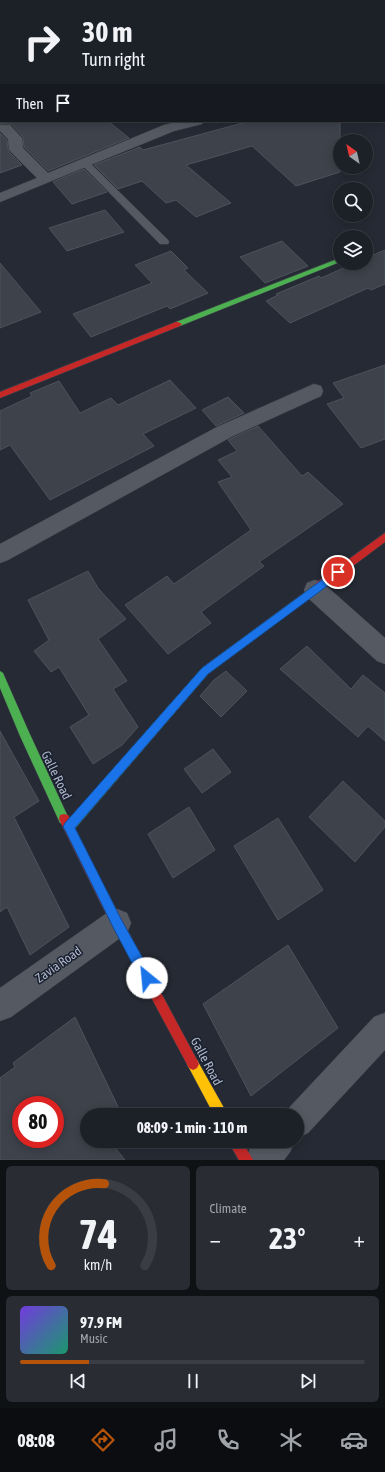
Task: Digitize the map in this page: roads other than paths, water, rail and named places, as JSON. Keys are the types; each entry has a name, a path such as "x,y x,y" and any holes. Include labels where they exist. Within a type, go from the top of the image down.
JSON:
{"main road":[{"path":"0,395 333,263"},
{"path":"69,827 205,671 385,536"},
{"name":"Galle Road","path":"0,676 25,739 117,923 217,1108"},
{"path":"239,1148 246,1160"}],"street":[{"path":"0,198 169,128 193,122"},
{"path":"5,128 15,138 16,149 46,179"},
{"path":"0,554 224,432 314,391"},
{"path":"315,590 385,653"},
{"name":"Zavia Road","path":"0,1006 117,923"},
{"path":"304,1115 385,1028"},
{"path":"262,1160 273,1148"}],"lane":[{"path":"85,163 164,242"}]}
